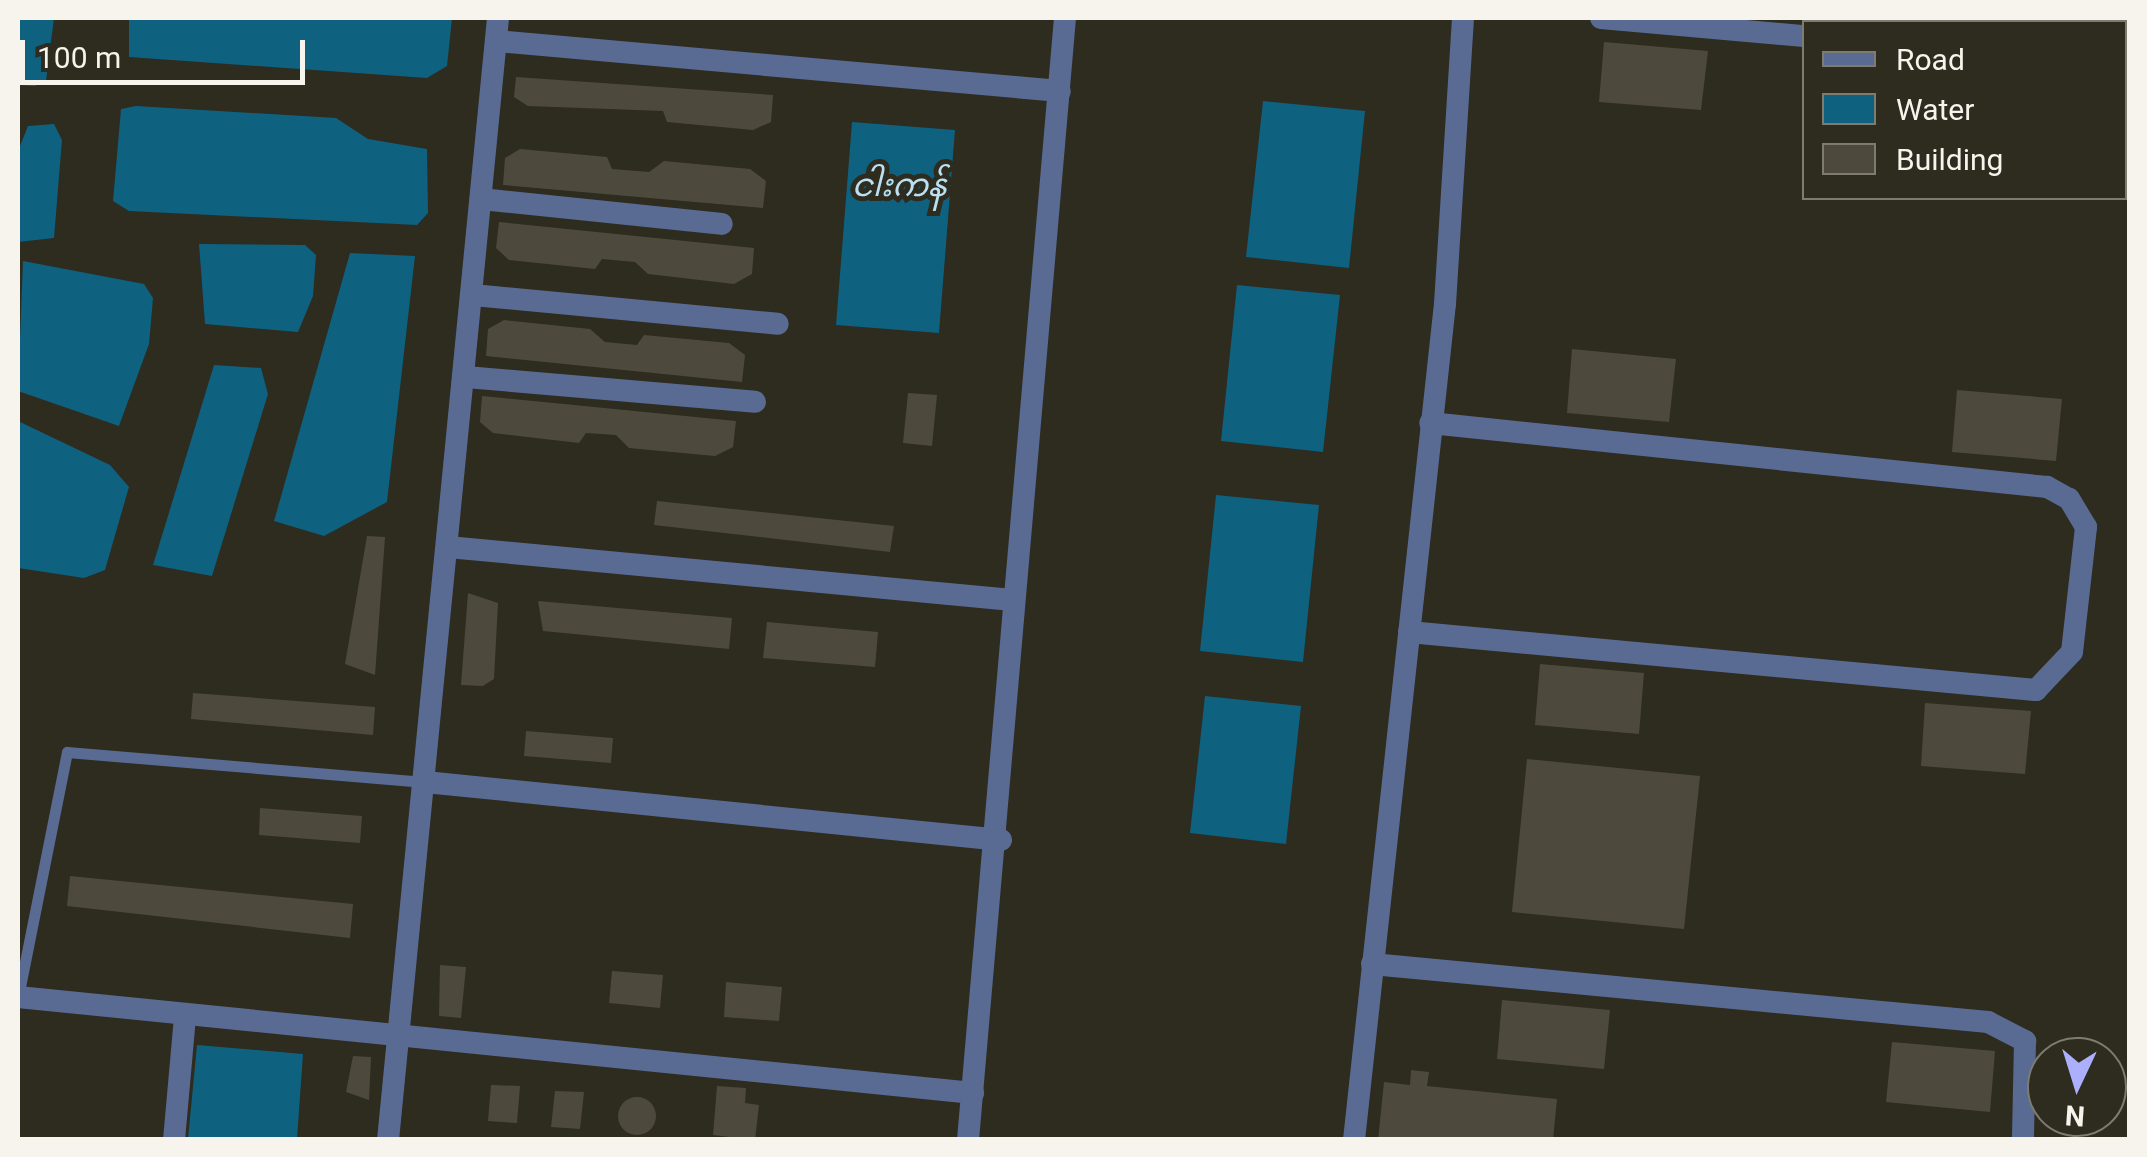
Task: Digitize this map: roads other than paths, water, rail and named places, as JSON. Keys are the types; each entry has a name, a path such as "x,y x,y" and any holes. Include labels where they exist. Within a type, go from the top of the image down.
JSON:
{"street":[{"path":"968,1140 1001,840 1013,600 1065,18"},
{"path":"1354,1140 1430,423 1463,18"},
{"path":"1602,18 1802,36"},
{"path":"388,1140 466,377 497,29 1060,91"},
{"path":"481,199 722,224"},
{"path":"473,295 778,324"},
{"path":"466,377 755,402"},
{"path":"1409,632 2036,690 2072,652 2086,527 2069,499 2047,487 1430,423"},
{"path":"448,547 1013,600"},
{"path":"425,782 1001,840"},
{"path":"1372,964 1988,1022 2025,1041 2023,1140"},
{"path":"18,997 185,1018 398,1032 973,1093"},
{"path":"174,1140 185,1018"}],"lane":[{"path":"18,997 67,752 425,782"}],"water":[{"path":"18,18 54,18 46,81 35,86 18,85"},
{"path":"129,18 452,18 447,66 427,78 129,57"},
{"path":"1263,101 1365,111 1349,268 1246,257"},
{"path":"136,106 336,118 368,139 427,149 428,213 417,225 129,211 113,201 121,109"},
{"name":"ငါးကန်","path":"852,122 955,130 939,333 836,325"},
{"path":"54,124 62,140 54,238 18,242 20,146 28,126"},
{"path":"199,244 305,245 316,255 313,296 298,332 205,324"},
{"path":"350,253 415,256 387,502 324,536 274,521"},
{"path":"23,261 144,284 153,298 149,344 119,426 18,391"},
{"path":"1237,285 1340,295 1323,452 1221,441"},
{"path":"214,365 261,368 268,394 212,576 153,565"},
{"path":"18,421 110,465 129,487 105,570 84,578 18,568"},
{"path":"1216,495 1319,505 1303,662 1200,651"},
{"path":"1205,696 1301,706 1286,844 1190,833"},
{"path":"197,1045 303,1054 297,1139 188,1139"}]}
